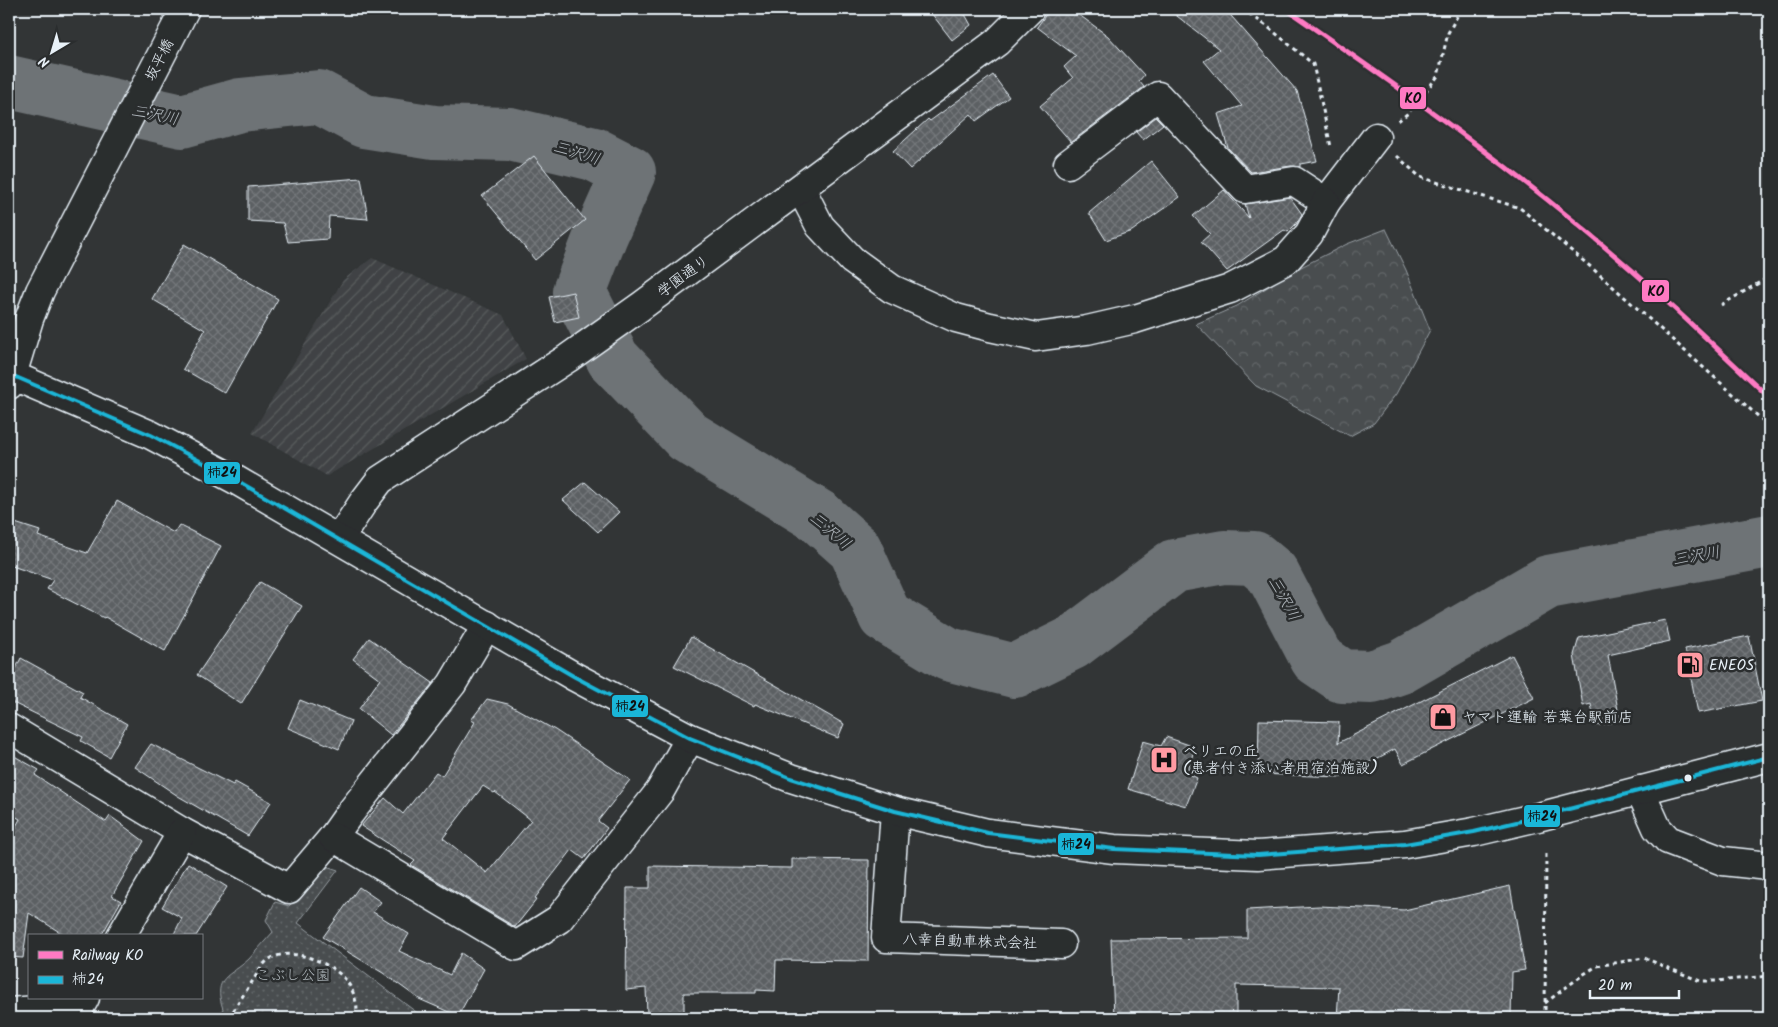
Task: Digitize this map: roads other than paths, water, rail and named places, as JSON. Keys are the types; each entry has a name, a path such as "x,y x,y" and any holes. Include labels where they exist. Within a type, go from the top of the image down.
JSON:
{"main road":[{"name":"坂平橋","path":"10,378 29,318 40,291 185,9"},
{"name":"学園通り","path":"339,539 364,500 380,480 568,358 640,307 996,42 1030,9"},
{"path":"1068,164 1158,96 1245,189 1294,182 1332,194"},
{"path":"801,189 820,226 852,260 892,289 956,318 1036,337 1087,330 1135,319 1230,289 1286,260 1309,234 1332,194 1376,137"},
{"path":"10,378 151,435 236,480 575,677 690,738 791,778 895,811 988,833 1114,849 1258,855 1405,844 1501,826 1769,756"},
{"path":"9,728 182,832 289,889 334,837 350,813 452,684 488,625"},
{"path":"334,837 516,946 559,919 660,791 690,738"},
{"path":"1640,790 1657,828 1668,840 1723,861 1769,866"},
{"name":"八幸自動車株式会社","path":"895,811 886,938 1061,944"},
{"path":"122,934 182,832"},
{"path":"9,1012 80,1007 84,1000"}],"waterway":[{"name":"三沢川","path":"9,82 182,121 240,105 319,97 364,121 434,132 510,134 594,154 629,172 601,235 579,292 613,359 688,437 818,516 855,549 885,616 948,654 1015,671 1072,643 1174,566 1224,557 1254,558 1272,573 1317,659 1342,676 1372,677 1401,667 1548,582 1769,541"}],"rail line":[{"name":"KO","path":"1286,9 1474,143 1565,214 1653,289 1769,397"}],"place":[{"name":"ENEOS","path":"1690,665"},
{"name":"ヤマト運輸 若葉台駅前店","path":"1443,717"},
{"name":"ベリエの丘 (患者付き添い者用宿泊施設)","path":"1164,760"}],"park label":[{"name":"こぶし公園","path":"293,975"}]}
